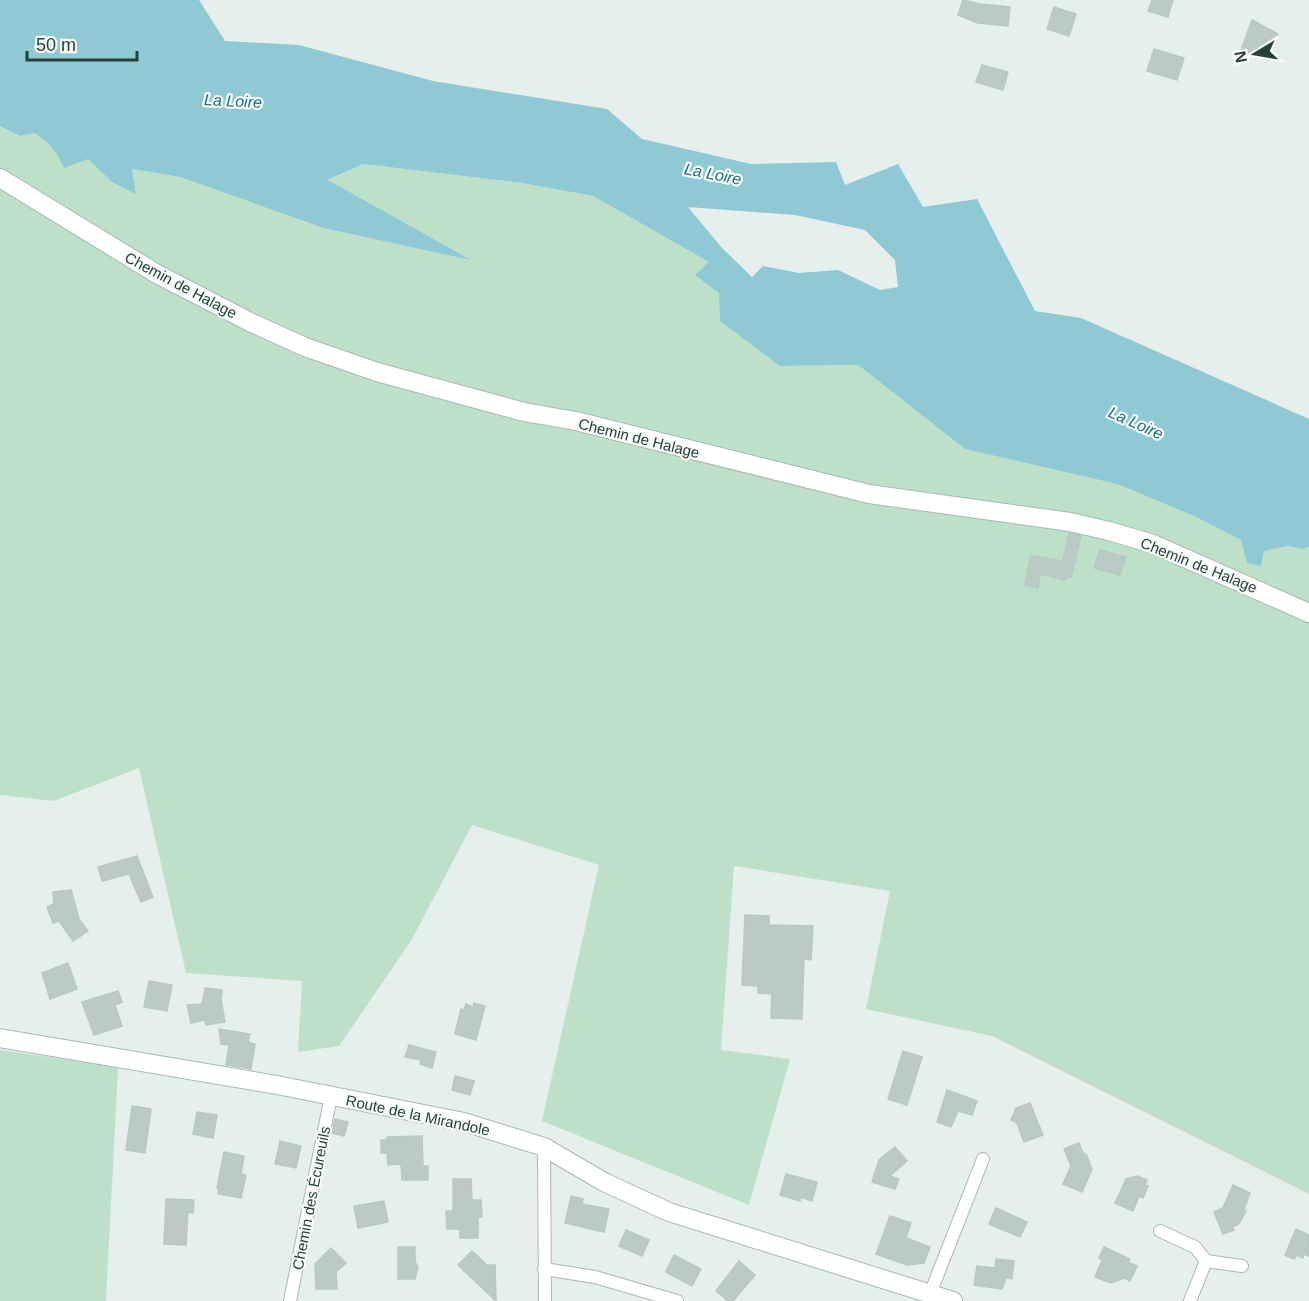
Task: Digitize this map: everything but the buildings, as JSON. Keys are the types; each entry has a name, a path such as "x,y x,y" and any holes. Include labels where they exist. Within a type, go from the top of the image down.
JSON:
{"main road":[{"name":"Chemin de Halage","path":"0,178 157,274 250,322 304,347 377,372 524,412 576,421 869,495 1048,519 1109,531 1153,544 1309,613"},
{"name":"Route de la Mirandole","path":"0,1038 331,1096 464,1122 544,1147 604,1182 669,1212 952,1301"}],"street":[{"name":"Chemin des Écureuils","path":"290,1301 331,1096"},
{"path":"544,1147 545,1301"},
{"path":"930,1294 983,1159"},
{"path":"1160,1231 1195,1247 1206,1261 1242,1266"},
{"path":"1190,1301 1206,1261"},
{"path":"544,1269 595,1277 677,1301"}],"green space":[{"path":"0,126 20,136 34,133 57,151 88,159 112,182 136,193 132,169 180,177 322,228 469,259 327,181 363,164 522,183 593,196 710,262 719,293 780,366 858,365 965,449 1117,484 1194,516 1241,540 1261,566 1264,551 1287,546 1303,549 1309,547 1309,1194 992,1036 866,1009 890,891 734,866 721,1050 790,1059 749,1205 542,1121 599,865 472,825 411,941 339,1046 298,1052 302,981 186,973 139,768 54,801 0,795"},
{"path":"0,1050 118,1067 106,1301 0,1301"}],"water":[{"name":"La Loire","path":"0,0 199,0 225,41 299,45 433,81 607,109 642,139 751,164 836,162 845,185 898,164 923,207 977,199 1035,311 1081,318 1309,419 1309,547 1303,549 1287,546 1264,551 1261,566 1247,563 1241,540 1194,516 1117,484 965,449 858,365 780,366 720,321 719,293 695,275 709,262 593,196 522,183 363,164 328,180 471,260 323,228 180,177 132,169 136,194 112,182 88,159 64,168 52,148 34,133 20,136 0,126","holes":["688,207 795,215 865,230 895,260 898,287 880,290 838,270 799,273 763,266 752,277 722,248"]}]}
